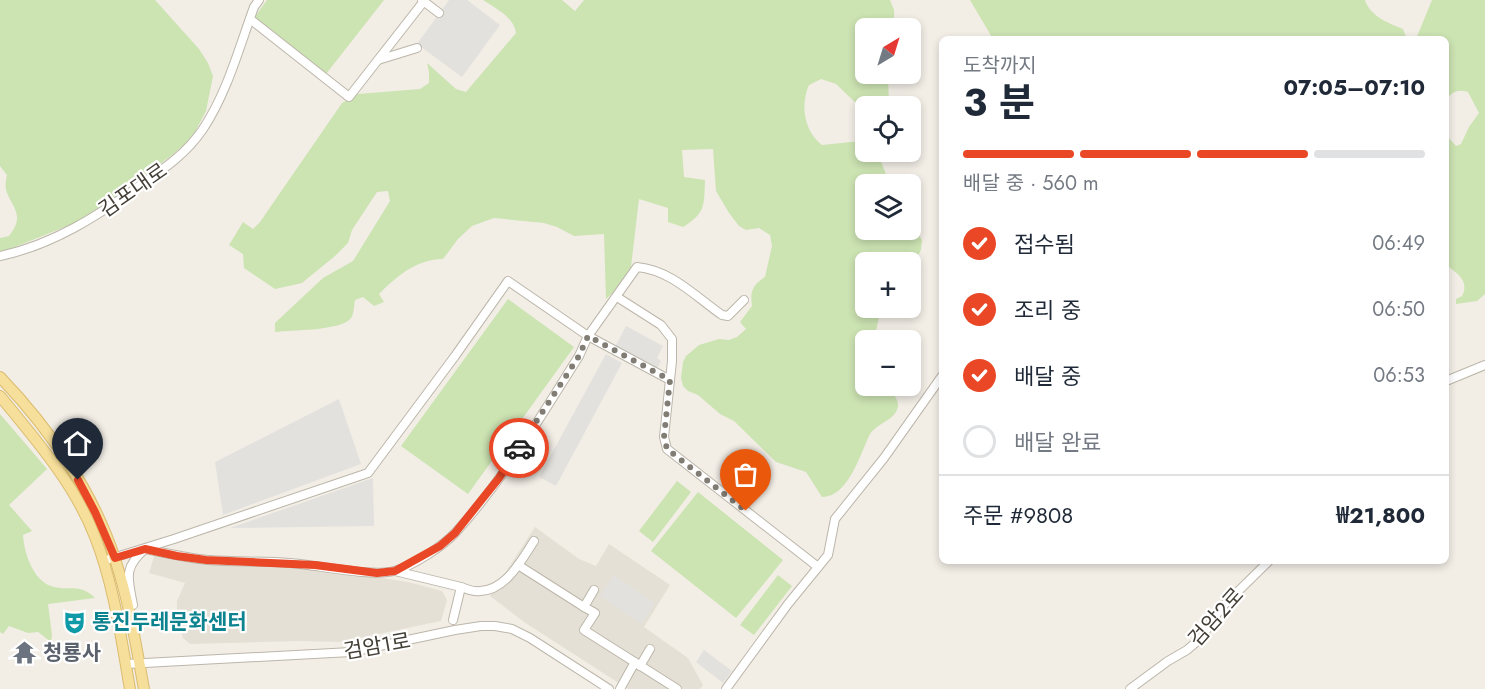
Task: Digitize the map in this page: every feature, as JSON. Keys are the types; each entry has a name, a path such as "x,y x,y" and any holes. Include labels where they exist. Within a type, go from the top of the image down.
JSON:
{"main road":[{"path":"0,377 33,414 65,458 95,512 115,558 135,635 144,689"},
{"path":"0,396 71,489 94,535 111,588 130,689"}],"street":[{"name":"김포대로","path":"0,256 83,224 183,153 204,128 228,79 254,7 259,0"},
{"path":"250,19 348,97 423,1 439,13"},
{"path":"378,60 417,48"},
{"path":"395,571 440,546 455,533 499,478 579,356 588,336 638,267 676,280 722,315 728,316 744,300"},
{"path":"103,561 145,549 368,473 508,281 588,336 670,380"},
{"path":"616,297 661,325 672,339 664,437 667,449 818,567"},
{"path":"1449,380 1485,365"},
{"path":"726,689 788,604 828,555 835,519 884,458 939,380"},
{"path":"145,549 206,560 315,565 377,573 395,571 475,592 502,583 518,565 534,541"},
{"path":"135,635 128,569 132,560 145,549"},
{"name":"검암2로","path":"1130,689 1201,638 1213,616 1266,564"},
{"path":"518,565 595,613 584,630 677,689"},
{"path":"453,620 461,587"},
{"path":"584,607 594,590"},
{"name":"검암1로","path":"126,664 351,652 454,630 495,626 512,629 530,638 609,689"},
{"path":"620,689 651,649"}],"shaded area":[{"path":"449,0 467,0 500,25 462,77 417,44"},
{"path":"626,326 663,346 657,358 661,361 657,369 615,347"},
{"path":"606,354 622,363 556,486 539,477"},
{"path":"339,399 361,464 223,515 215,462"},
{"path":"373,478 374,526 230,528"},
{"path":"535,527 579,559 596,566 609,544 670,585 644,627 688,658 703,685 700,689 628,689 524,622 490,596"},
{"path":"154,556 206,563 324,569 408,582 442,591 447,600 441,621 340,642 190,644 183,638 177,619 177,601 185,583 149,573"},
{"path":"614,575 655,603 641,624 600,596"},
{"path":"704,650 732,671 723,683 696,662"}],"green space":[{"path":"0,0 155,0 199,49 213,76 206,111 195,132 171,156 82,220 0,253 0,238 9,236 17,222 17,217 6,190 7,175 0,166"},
{"path":"267,0 384,0 326,74 254,18"},
{"path":"483,0 562,0 575,11 584,0 890,0 894,18 855,18 855,84 888,84 889,96 855,96 855,102 836,84 821,79 809,85 804,109 811,133 822,145 855,142 855,162 881,162 886,174 855,174 855,240 922,240 920,252 855,252 855,318 879,318 876,330 855,330 855,396 894,396 898,406 890,419 876,428 869,436 852,474 839,490 822,497 806,472 776,462 734,421 720,414 698,395 683,386 681,378 686,356 699,345 719,339 729,340 737,337 746,329 740,322 752,306 751,297 755,286 765,277 772,246 770,235 759,228 746,230 739,226 729,213 716,191 713,149 682,150 684,177 705,180 702,208 691,222 683,227 668,222 668,208 639,199 631,267 620,286 606,299 604,234 574,236 544,223 494,218 472,226 458,239 443,259 416,265 400,275 379,294 384,302 374,306 363,297 355,300 352,316 346,322 327,328 275,332 275,323 323,278 353,261 390,201 388,191 377,192 352,230 348,243 335,256 302,283 275,289 244,268 243,254 229,245 243,222 253,229 260,222 342,103 358,94 420,89 429,83 427,63 456,89 466,92 516,33 512,22"},
{"path":"970,0 1365,0 1375,15 1403,29 1406,36 991,36"},
{"path":"1432,0 1485,0 1485,294 1477,301 1456,304 1456,299 1462,296 1464,286 1461,278 1449,267 1449,138 1456,146 1461,144 1479,113 1468,92 1456,92 1449,97 1449,36 1417,36"},
{"path":"508,299 574,347 468,494 401,446"},
{"path":"0,414 47,469 9,505 32,531 23,535 25,550 34,572 51,586 84,590 95,598 48,604 51,642 38,632 28,633 9,626 3,634 0,632"},
{"path":"677,481 691,492 653,542 639,531"},
{"path":"698,492 783,560 736,618 651,551"},
{"path":"778,575 792,586 754,635 740,625"}],"way so far":[{"path":"519,448 579,356 588,336 670,380 664,444 674,455 746,511"}],"place":[{"name":"통진두레문화센터","path":"74,622"},
{"name":"청룡사","path":"25,653"}],"route":[{"path":"78,480 115,558 145,549 206,560 315,565 377,573 395,571 411,563 440,546 455,533 499,478 519,448"}]}
